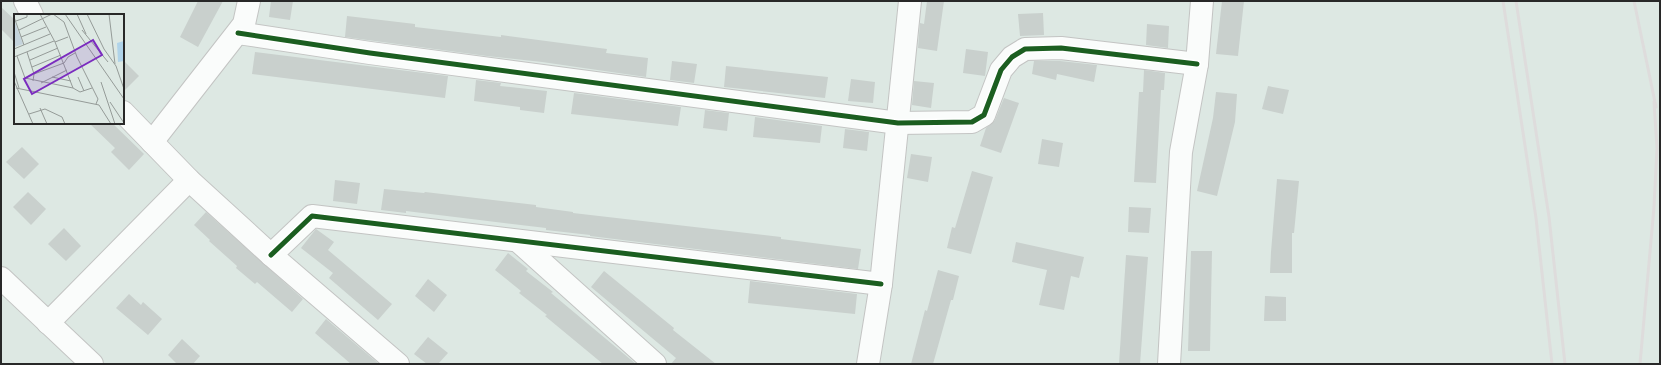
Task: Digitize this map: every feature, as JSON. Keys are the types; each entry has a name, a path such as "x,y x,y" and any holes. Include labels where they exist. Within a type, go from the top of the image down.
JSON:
{"street":[{"path":"25,1 32,14"},
{"path":"152,142 238,33 244,24 249,1"},
{"path":"868,364 881,284 910,1"},
{"path":"1169,364 1181,152 1196,64 1202,1"},
{"path":"238,33 378,54 898,123 972,122 984,115 1001,70 1012,57 1025,49 1061,48 1196,64"},
{"path":"124,113 189,180 271,255 398,364"},
{"path":"48,323 189,180"},
{"path":"271,255 312,216 881,284"},
{"path":"518,241 655,364"},
{"path":"1,278 92,364"}],"building":[{"path":"198,1 223,1 198,47 180,37"},
{"path":"271,1 293,1 290,20 269,17"},
{"path":"927,1 944,1 937,51 918,48 920,23 924,24"},
{"path":"1222,1 1244,1 1238,56 1216,54"},
{"path":"1,7 14,19 14,42 1,29"},
{"path":"1043,13 1044,35 1020,36 1018,14"},
{"path":"347,16 415,24 415,27 501,37 501,35 607,49 606,53 648,58 646,77 345,37"},
{"path":"1147,24 1169,26 1168,48 1146,45"},
{"path":"966,49 988,52 985,76 963,73"},
{"path":"255,52 448,76 445,98 252,74"},
{"path":"124,61 139,76 124,91"},
{"path":"672,61 697,64 694,83 670,80"},
{"path":"1034,61 1060,61 1097,65 1094,82 1057,74 1056,80 1032,74"},
{"path":"726,66 828,77 825,98 724,87"},
{"path":"1144,70 1165,73 1164,90 1161,90 1156,183 1134,182 1139,92 1143,92"},
{"path":"851,79 875,82 873,103 848,101"},
{"path":"476,80 501,83 500,86 547,91 544,113 520,110 520,107 474,101"},
{"path":"914,81 934,83 931,108 912,105"},
{"path":"1268,86 1289,90 1283,114 1262,109"},
{"path":"1216,92 1237,94 1235,122 1217,196 1197,191 1213,118"},
{"path":"574,93 681,107 678,126 571,114"},
{"path":"1004,98 1019,103 1001,153 980,146 986,128 995,120"},
{"path":"705,110 729,113 727,131 703,128"},
{"path":"755,117 822,126 820,143 753,137"},
{"path":"90,124 113,124 144,154 129,170 111,152 115,148"},
{"path":"845,129 869,132 867,151 843,148"},
{"path":"1042,139 1063,143 1059,167 1038,164"},
{"path":"22,147 39,164 24,179 6,162"},
{"path":"911,154 932,157 928,182 907,178"},
{"path":"972,171 993,177 971,254 947,248 952,227 955,228"},
{"path":"1277,179 1299,181 1294,233 1292,233 1292,273 1270,273"},
{"path":"335,180 360,183 357,204 333,201"},
{"path":"384,189 425,192 536,205 536,207 573,213 781,237 781,239 861,249 858,269 590,236 546,230 546,228 406,211 406,213 381,210"},
{"path":"28,192 46,209 31,225 13,207"},
{"path":"1129,207 1151,208 1149,233 1128,232"},
{"path":"206,212 303,299 292,312 257,282 255,284 236,268 237,266 209,241 210,240 194,225"},
{"path":"64,228 81,246 66,261 48,244"},
{"path":"316,229 334,242 328,250 392,304 378,320 329,278 333,273 301,248"},
{"path":"1016,242 1084,257 1079,278 1071,276 1064,310 1039,305 1047,270 1012,262"},
{"path":"1191,251 1212,251 1210,351 1188,351"},
{"path":"508,253 528,269 526,271 553,292 551,293 636,364 603,364 545,316 547,315 519,293 521,291 495,270"},
{"path":"1126,255 1148,257 1140,364 1119,364"},
{"path":"938,270 959,276 953,300 951,300 933,364 911,364 925,310 927,311"},
{"path":"604,271 674,328 673,330 716,364 671,364 676,358 591,287"},
{"path":"428,279 447,295 434,312 415,296"},
{"path":"750,281 857,294 855,314 748,303"},
{"path":"129,294 141,305 143,302 162,319 148,335 116,308"},
{"path":"1265,296 1286,297 1286,321 1264,321"},
{"path":"326,319 379,364 351,364 315,333"},
{"path":"428,337 448,353 438,364 427,364 414,354"},
{"path":"182,339 200,356 193,364 177,364 168,355"}],"railway":[{"path":"1503,1 1536,218 1552,364"},
{"path":"1516,1 1549,217 1565,364"},
{"path":"1634,1 1656,107"},
{"path":"1640,364 1654,207 1657,148 1654,102"}],"cycle path":[{"path":"238,33 370,53 898,123 972,122 984,115 1001,70 1012,57 1025,49 1061,48 1197,64"},
{"path":"271,255 312,216 881,284"}]}
